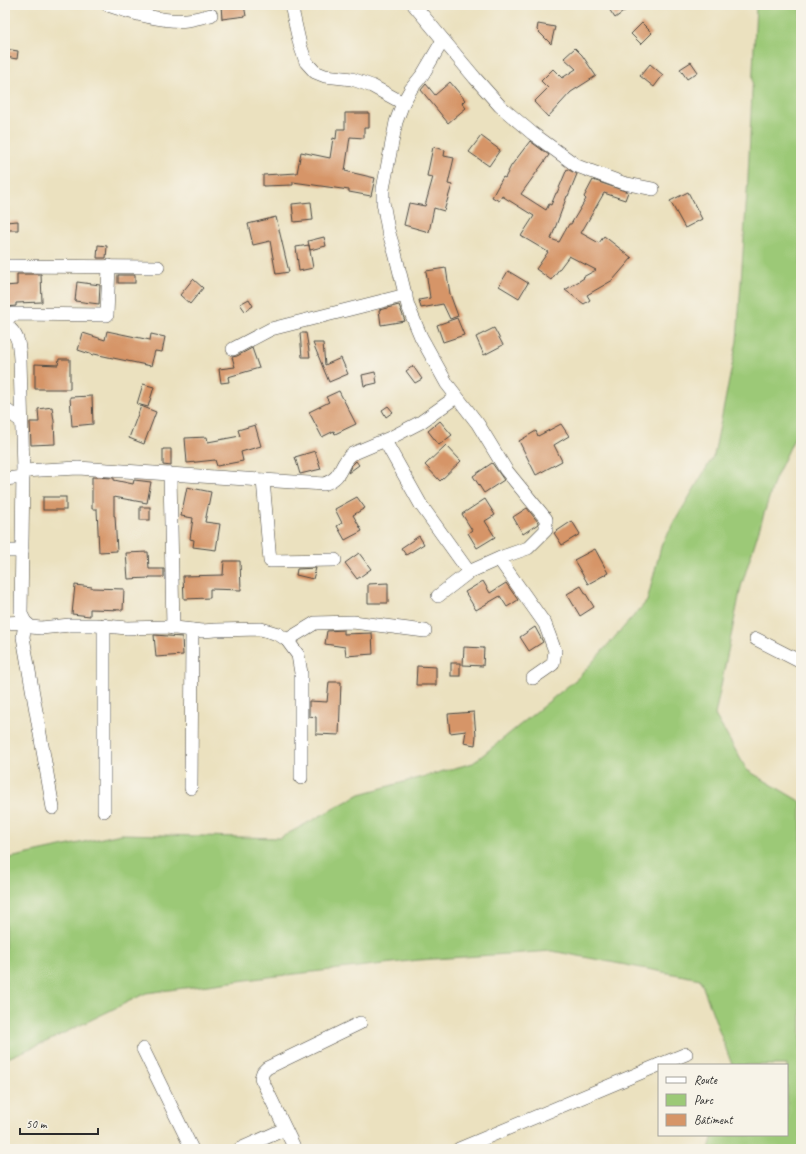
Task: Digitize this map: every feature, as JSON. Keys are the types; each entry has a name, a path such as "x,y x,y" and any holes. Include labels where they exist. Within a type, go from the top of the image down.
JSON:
{"street":[{"path":"108,5 160,19 186,20 212,15"},
{"path":"291,5 300,45 306,62 315,72 325,76 352,79 372,86 403,103"},
{"path":"414,5 500,106 532,133 577,166 623,182 653,190"},
{"path":"438,596 469,572 528,548 546,530 546,519 506,470 478,424 447,384 421,338 408,306 388,230 383,202 383,189 396,122 403,103 411,89 423,74 443,40"},
{"path":"5,266 158,267"},
{"path":"109,266 107,314 12,314 5,324 13,330 19,341 23,474 21,614 25,622 31,626 41,628 70,625 104,625 127,628 173,628 202,631 261,629 278,634 287,640 298,655 301,673 301,778"},
{"path":"233,349 271,329 406,295"},
{"path":"5,479 23,474 78,468 324,484 337,477 352,454 421,422 456,397"},
{"path":"5,409 21,421"},
{"path":"385,440 421,505 469,572"},
{"path":"170,474 173,628"},
{"path":"263,480 270,561 335,560"},
{"path":"5,551 22,551"},
{"path":"499,559 545,624 554,651 553,664 533,678"},
{"path":"5,623 25,622"},
{"path":"25,622 23,637 53,808"},
{"path":"287,640 315,623 353,622 425,631"},
{"path":"104,625 104,811"},
{"path":"191,788 192,630"},
{"path":"756,639 801,662"},
{"path":"295,1149 261,1078 263,1072 268,1068 360,1023"},
{"path":"143,1048 192,1149"},
{"path":"661,1064 686,1054"},
{"path":"459,1149 658,1065"},
{"path":"240,1149 285,1129"}],"green space":[{"path":"756,5 801,5 801,424 775,479 741,587 715,715 747,770 801,802 801,1149 709,1149 713,1136 788,1136 788,1064 732,1064 700,979 552,951 419,960 146,993 48,1041 5,1059 5,859 121,834 280,838 360,794 473,763 579,677 647,601 662,543 714,455 737,341 748,178"}],"building":[{"path":"221,5 244,5 246,16 222,19"},
{"path":"615,5 633,5 615,18 609,9"},
{"path":"642,23 652,33 641,44 631,34"},
{"path":"538,24 555,27 551,44 537,30"},
{"path":"575,48 582,55 596,76 571,92 548,117 534,102 548,88 541,81 553,69 562,78 576,69 564,58"},
{"path":"5,49 18,51 17,59 5,57"},
{"path":"691,62 698,72 687,79 680,69"},
{"path":"650,64 663,75 654,87 640,76"},
{"path":"450,82 465,100 462,103 466,108 448,123 421,90 426,84 435,95"},
{"path":"345,113 369,113 369,128 364,128 364,138 350,137 345,171 375,178 371,196 349,192 349,190 293,182 293,185 263,186 263,175 297,173 301,152 330,158 333,138 336,139 337,129 345,129"},
{"path":"481,136 500,150 489,166 469,152"},
{"path":"530,141 549,155 521,194 546,210 549,204 551,205 567,169 577,174 551,239 559,242 586,199 584,197 593,180 628,192 625,200 604,193 581,233 599,243 604,236 632,258 613,280 587,295 590,300 584,304 565,290 596,270 569,256 551,280 536,269 548,252 521,236 534,216 502,196 499,201 492,197 503,177 505,178 511,166"},
{"path":"433,147 445,150 444,156 454,158 448,184 452,185 444,211 434,208 429,232 404,225 409,203 425,206 433,177 427,176"},
{"path":"688,192 702,219 685,228 670,201"},
{"path":"311,202 313,220 294,222 292,204"},
{"path":"276,217 289,272 276,274 270,241 253,245 248,224"},
{"path":"18,221 18,230 5,230 5,222"},
{"path":"324,237 326,246 310,250 308,241"},
{"path":"98,245 107,246 106,258 97,258"},
{"path":"309,245 313,268 299,271 296,247"},
{"path":"446,268 450,294 458,316 450,319 443,304 421,308 419,300 430,298 426,271"},
{"path":"508,271 528,283 519,298 499,286"},
{"path":"17,274 41,274 42,302 16,303 16,306 5,307 5,286 17,285"},
{"path":"118,275 135,275 135,283 118,283"},
{"path":"193,279 203,288 190,304 180,295"},
{"path":"77,282 100,285 99,304 75,301"},
{"path":"249,299 253,306 245,311 240,304"},
{"path":"399,305 405,321 381,325 379,310"},
{"path":"457,318 464,335 443,342 437,325"},
{"path":"494,328 503,345 484,355 476,337"},
{"path":"107,331 150,340 151,334 165,337 162,352 155,351 151,366 93,355 78,350 83,333 105,340"},
{"path":"300,333 306,333 310,357 302,357"},
{"path":"313,343 323,343 325,365 341,358 348,374 329,382"},
{"path":"252,348 259,368 228,377 229,382 221,383 219,369 235,367 232,357"},
{"path":"59,359 70,359 70,389 35,389 35,364 58,365"},
{"path":"413,366 422,379 415,383 406,371"},
{"path":"375,372 377,383 364,386 362,375"},
{"path":"143,384 154,387 148,407 137,404"},
{"path":"339,391 356,424 335,434 334,431 322,437 309,412 329,402 326,397"},
{"path":"92,396 93,424 72,426 70,397"},
{"path":"141,406 156,412 144,444 129,438"},
{"path":"388,406 393,412 386,417 382,410"},
{"path":"52,407 55,444 31,445 30,422 39,422 38,409"},
{"path":"440,421 452,435 439,445 428,431"},
{"path":"561,424 569,436 554,445 562,461 536,475 519,441 536,431 538,436"},
{"path":"255,425 261,446 241,452 243,461 217,466 215,460 187,463 185,438 207,437 208,442 240,436 238,430"},
{"path":"446,445 461,461 440,481 425,465"},
{"path":"163,449 171,449 171,466 163,465"},
{"path":"315,451 321,469 300,474 295,457"},
{"path":"356,461 359,465 348,473 351,466"},
{"path":"492,463 504,480 484,493 473,476"},
{"path":"92,477 114,478 114,480 133,484 134,480 151,482 147,503 114,497 117,551 99,552 97,509 92,509"},
{"path":"187,487 211,492 205,522 220,524 216,550 193,547 194,540 190,539 193,518 181,516"},
{"path":"43,497 66,497 66,510 43,510"},
{"path":"357,497 365,508 353,515 362,531 345,540 337,526 342,523 335,509"},
{"path":"485,499 495,515 485,521 495,537 477,548 468,533 472,530 462,514"},
{"path":"140,507 150,507 150,520 140,520"},
{"path":"527,508 538,524 523,534 513,517"},
{"path":"572,521 580,534 562,545 554,533"},
{"path":"419,536 424,544 406,555 401,548"},
{"path":"595,549 608,573 588,584 574,560"},
{"path":"148,552 149,569 164,569 164,577 128,579 126,553"},
{"path":"359,553 371,569 357,579 345,563"},
{"path":"224,561 240,561 241,590 210,589 210,598 184,599 183,576 223,575"},
{"path":"316,568 313,579 296,575 297,569"},
{"path":"483,581 490,593 506,583 518,600 507,607 500,596 476,610 465,592"},
{"path":"388,583 388,603 368,603 368,584"},
{"path":"75,585 92,588 124,589 123,610 90,609 90,616 72,614"},
{"path":"581,586 594,607 580,616 567,594"},
{"path":"535,627 543,642 529,651 520,637"},
{"path":"344,630 344,634 372,633 373,654 346,656 345,647 325,644 327,631"},
{"path":"154,635 182,637 183,655 156,657"},
{"path":"464,647 484,648 483,666 463,665"},
{"path":"451,663 460,663 460,676 451,676"},
{"path":"417,666 436,667 436,685 416,685"},
{"path":"329,682 341,682 339,735 316,734 316,717 309,716 309,701 327,702"},
{"path":"474,712 476,736 475,745 464,743 466,731 450,733 448,714"}]}
